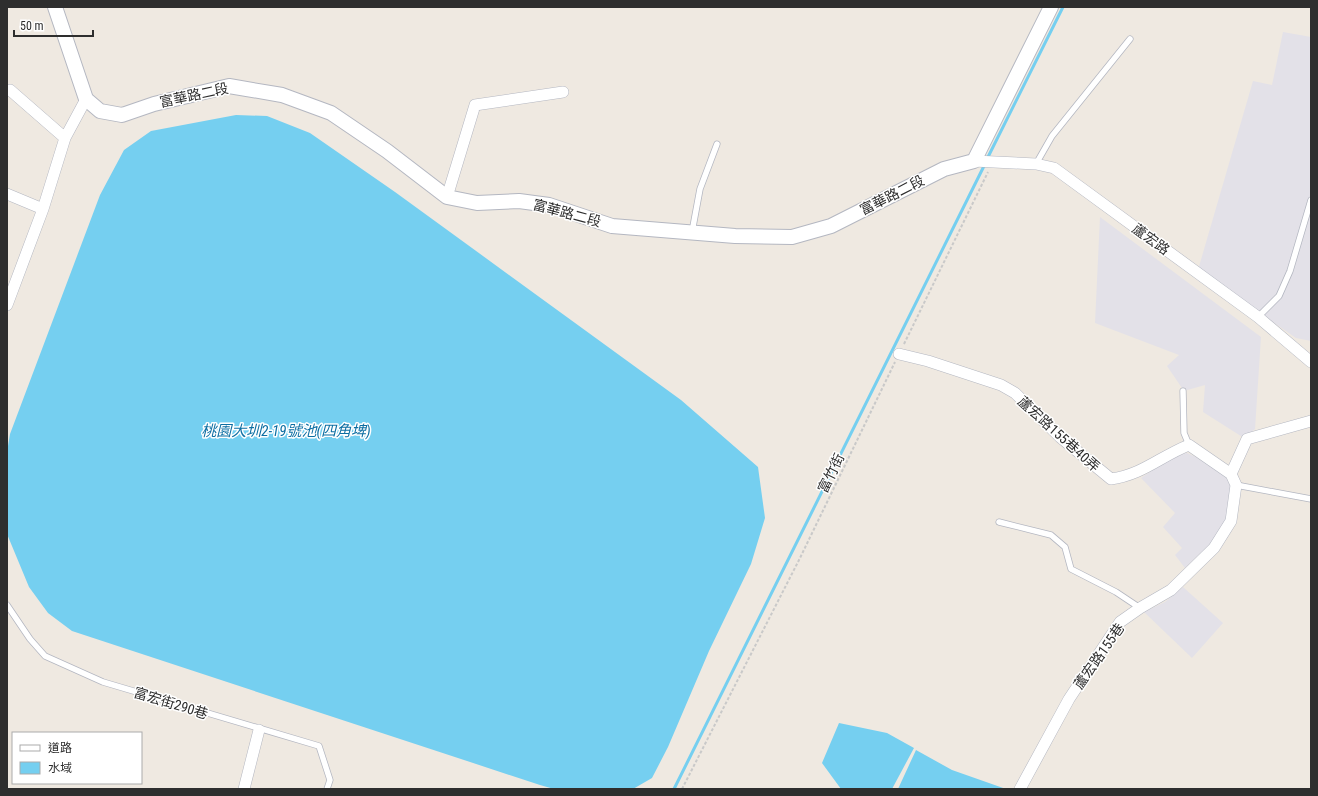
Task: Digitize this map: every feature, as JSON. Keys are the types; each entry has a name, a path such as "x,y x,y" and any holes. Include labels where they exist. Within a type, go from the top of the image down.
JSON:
{"street":[{"name":"富華路二段","path":"55,7 86,98 100,111 122,116 154,104 229,86 282,95 331,113 387,151 447,197 476,203 519,201 548,205 612,226 735,236 792,237 831,226 944,169 984,162"},
{"path":"984,162 1051,7"},
{"path":"10,90 65,138"},
{"path":"447,197 475,105 563,92"},
{"path":"7,305 43,209 65,138 86,98"},
{"name":"蘆宏路","path":"984,162 1036,164 1054,168 1258,317 1311,362"},
{"path":"7,194 43,209"},
{"name":"蘆宏路155巷40弄","path":"899,354 928,361 1001,385 1015,394 1060,437 1111,479 1125,477 1143,470 1189,444"},
{"path":"1231,474 1247,439 1311,421"},
{"path":"1189,444 1231,474 1236,485"},
{"name":"蘆宏路155巷","path":"1020,789 1069,699 1120,622 1140,608 1171,590 1214,548 1231,521 1236,485"},
{"path":"244,789 259,730"}],"lane":[{"path":"1036,164 1052,136 1130,39"},
{"path":"692,232 700,189 717,144"},
{"path":"1258,317 1279,296 1290,271 1311,200"},
{"path":"1183,391 1184,433 1189,444"},
{"path":"1236,485 1311,499"},
{"path":"999,522 1051,535 1065,547 1071,569 1116,592 1140,608"},
{"name":"富宏街290巷","path":"7,605 30,639 45,656 103,682 259,730 319,746 330,780 327,789"}],"path":[{"name":"富竹街","path":"682,789 799,560 899,354 984,162"}],"shaded area":[{"path":"1283,32 1311,37 1311,341 1296,338 1198,270 1253,81 1272,85"},
{"path":"1100,217 1261,337 1255,429 1244,438 1203,412 1205,385 1184,391 1167,366 1179,355 1095,323"},
{"path":"1187,453 1219,467 1230,476 1232,510 1217,537 1185,568 1175,555 1182,548 1163,527 1175,513 1141,478 1175,455"},
{"path":"1183,587 1223,623 1192,658 1144,612 1165,602"}],"water":[{"name":"桃園大圳2-19號池(四角埤)","path":"236,115 267,116 310,133 395,192 681,400 758,467 765,518 751,564 709,651 668,747 652,778 633,789 554,789 540,785 72,631 48,613 29,587 7,534 7,452 10,434 100,195 124,150 151,131"},
{"path":"839,723 887,733 914,748 892,789 841,789 822,763"},
{"path":"916,750 952,770 1006,789 898,789"}],"waterway":[{"path":"987,159 1063,7"},
{"path":"674,789 985,164"}]}
